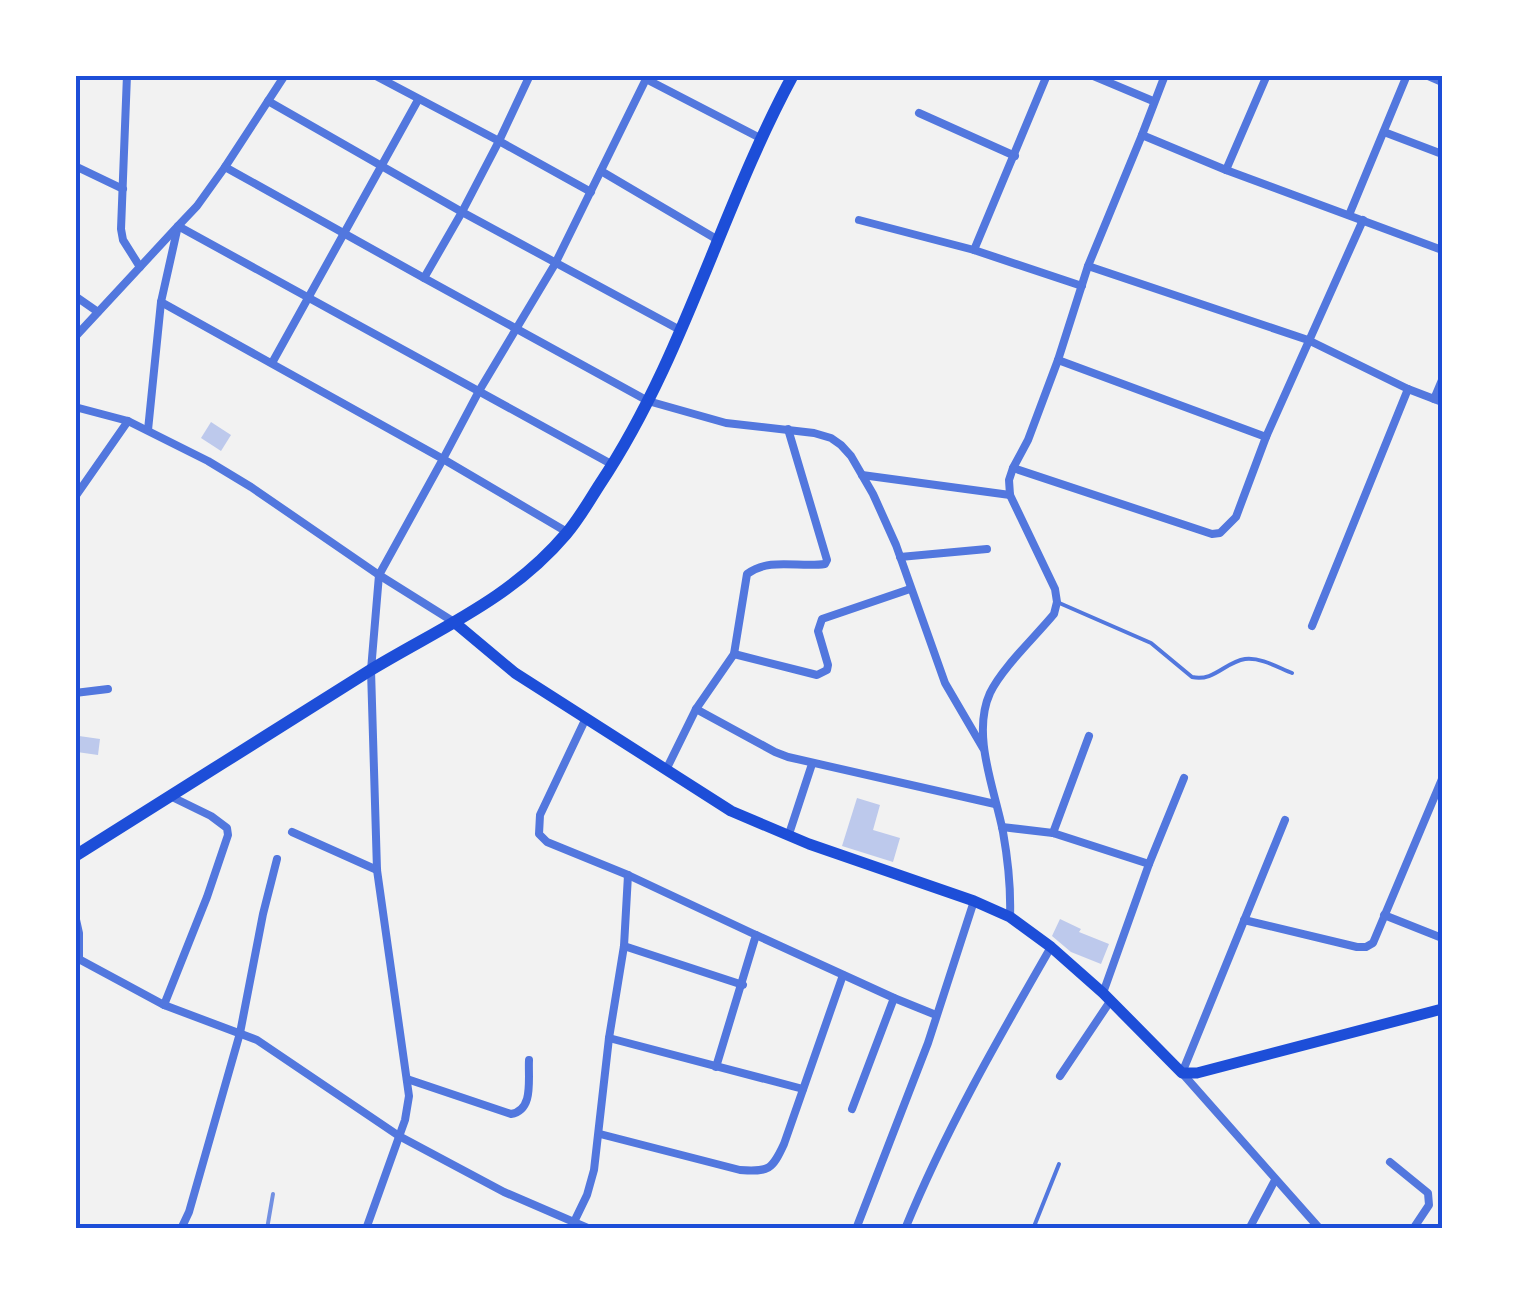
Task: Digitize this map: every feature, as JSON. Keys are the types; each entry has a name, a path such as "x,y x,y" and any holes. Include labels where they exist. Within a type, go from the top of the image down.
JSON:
{"main road":[{"path":"75,856 371,670 487,604 530,573 568,532 613,465 648,401 793,75"},
{"path":"454,622 515,673 731,811 809,844 1010,917 1107,996 1182,1073 1442,1009"}],"street":[{"path":"127,75 123,240 140,267"},
{"path":"75,338 197,206 285,75"},
{"path":"374,75 591,192"},
{"path":"424,278 462,212 530,75"},
{"path":"632,75 647,77 762,139"},
{"path":"974,250 1047,75"},
{"path":"1092,75 1153,101"},
{"path":"1010,917 1011,892 1002,827 985,751 988,696 1054,614 1057,602 1055,589 1010,495 1010,480 1058,360 1088,266 1165,75"},
{"path":"1349,215 1407,75"},
{"path":"1426,75 1442,82"},
{"path":"1226,170 1263,76"},
{"path":"366,1229 409,1096 377,870 371,670 379,575 479,391 555,264 647,77"},
{"path":"272,363 418,100"},
{"path":"268,102 680,330"},
{"path":"919,113 1015,156"},
{"path":"1384,132 1442,154"},
{"path":"1142,135 1442,250"},
{"path":"75,166 123,189"},
{"path":"225,167 648,401 726,422 831,438 850,456 872,494 900,557 945,683 985,751"},
{"path":"602,171 719,240"},
{"path":"859,220 974,250 1082,286"},
{"path":"1013,468 1212,534 1220,533 1236,517 1266,437 1363,220"},
{"path":"178,226 613,465"},
{"path":"148,430 161,302 178,226"},
{"path":"1088,266 1308,340 1438,401 1442,380"},
{"path":"75,296 98,312"},
{"path":"161,302 568,532"},
{"path":"1058,360 1266,437"},
{"path":"1312,626 1408,389"},
{"path":"75,407 128,421 251,486 454,622"},
{"path":"75,498 128,421"},
{"path":"667,768 696,709 734,654 747,574 759,566 819,566 827,560 788,429"},
{"path":"862,475 1010,495"},
{"path":"900,557 987,549"},
{"path":"734,654 823,674 828,665 818,631 822,618 910,590"},
{"path":"75,692 108,690"},
{"path":"696,709 775,752 812,764 995,804"},
{"path":"586,718 540,815 539,834 547,842 936,1015"},
{"path":"1053,834 1089,736"},
{"path":"788,834 812,764"},
{"path":"1060,1076 1107,996 1148,864 1184,778"},
{"path":"1244,920 1357,947 1372,943 1442,779"},
{"path":"164,1005 228,835 220,822 170,796"},
{"path":"1284,820 1182,1073 1320,1229"},
{"path":"1002,827 1053,834 1148,864"},
{"path":"292,832 377,870"},
{"path":"180,1229 189,1212 240,1032 262,914 277,858"},
{"path":"574,1222 594,1170 600,1134 609,1038 624,946 628,876"},
{"path":"856,1229 928,1043 974,901"},
{"path":"75,914 79,932 77,959 164,1005 240,1032 267,1046 399,1136 504,1192 590,1229"},
{"path":"1384,915 1442,938"},
{"path":"716,1066 756,935"},
{"path":"624,946 743,984"},
{"path":"906,1229 946,1137 1051,947"},
{"path":"600,1134 740,1170 763,1172 776,1160 843,975"},
{"path":"852,1109 894,998"},
{"path":"609,1038 803,1089"},
{"path":"407,1079 517,1114 528,1098 529,1060"},
{"path":"1390,1162 1428,1193 1429,1205 1414,1229"},
{"path":"1250,1229 1275,1180"}],"lane":[{"path":"1057,602 1151,643 1192,677 1210,678 1243,659 1264,662 1292,674"},
{"path":"1033,1229 1059,1164"}],"building":[{"path":"211,422 231,435 221,451 201,438"},
{"path":"79,736 100,739 98,755 77,752"},
{"path":"857,798 880,805 873,830 900,838 893,862 842,846"},
{"path":"1060,919 1109,944 1101,964 1071,952 1052,936"}],"railway":[{"path":"267,1229 273,1194"}]}
